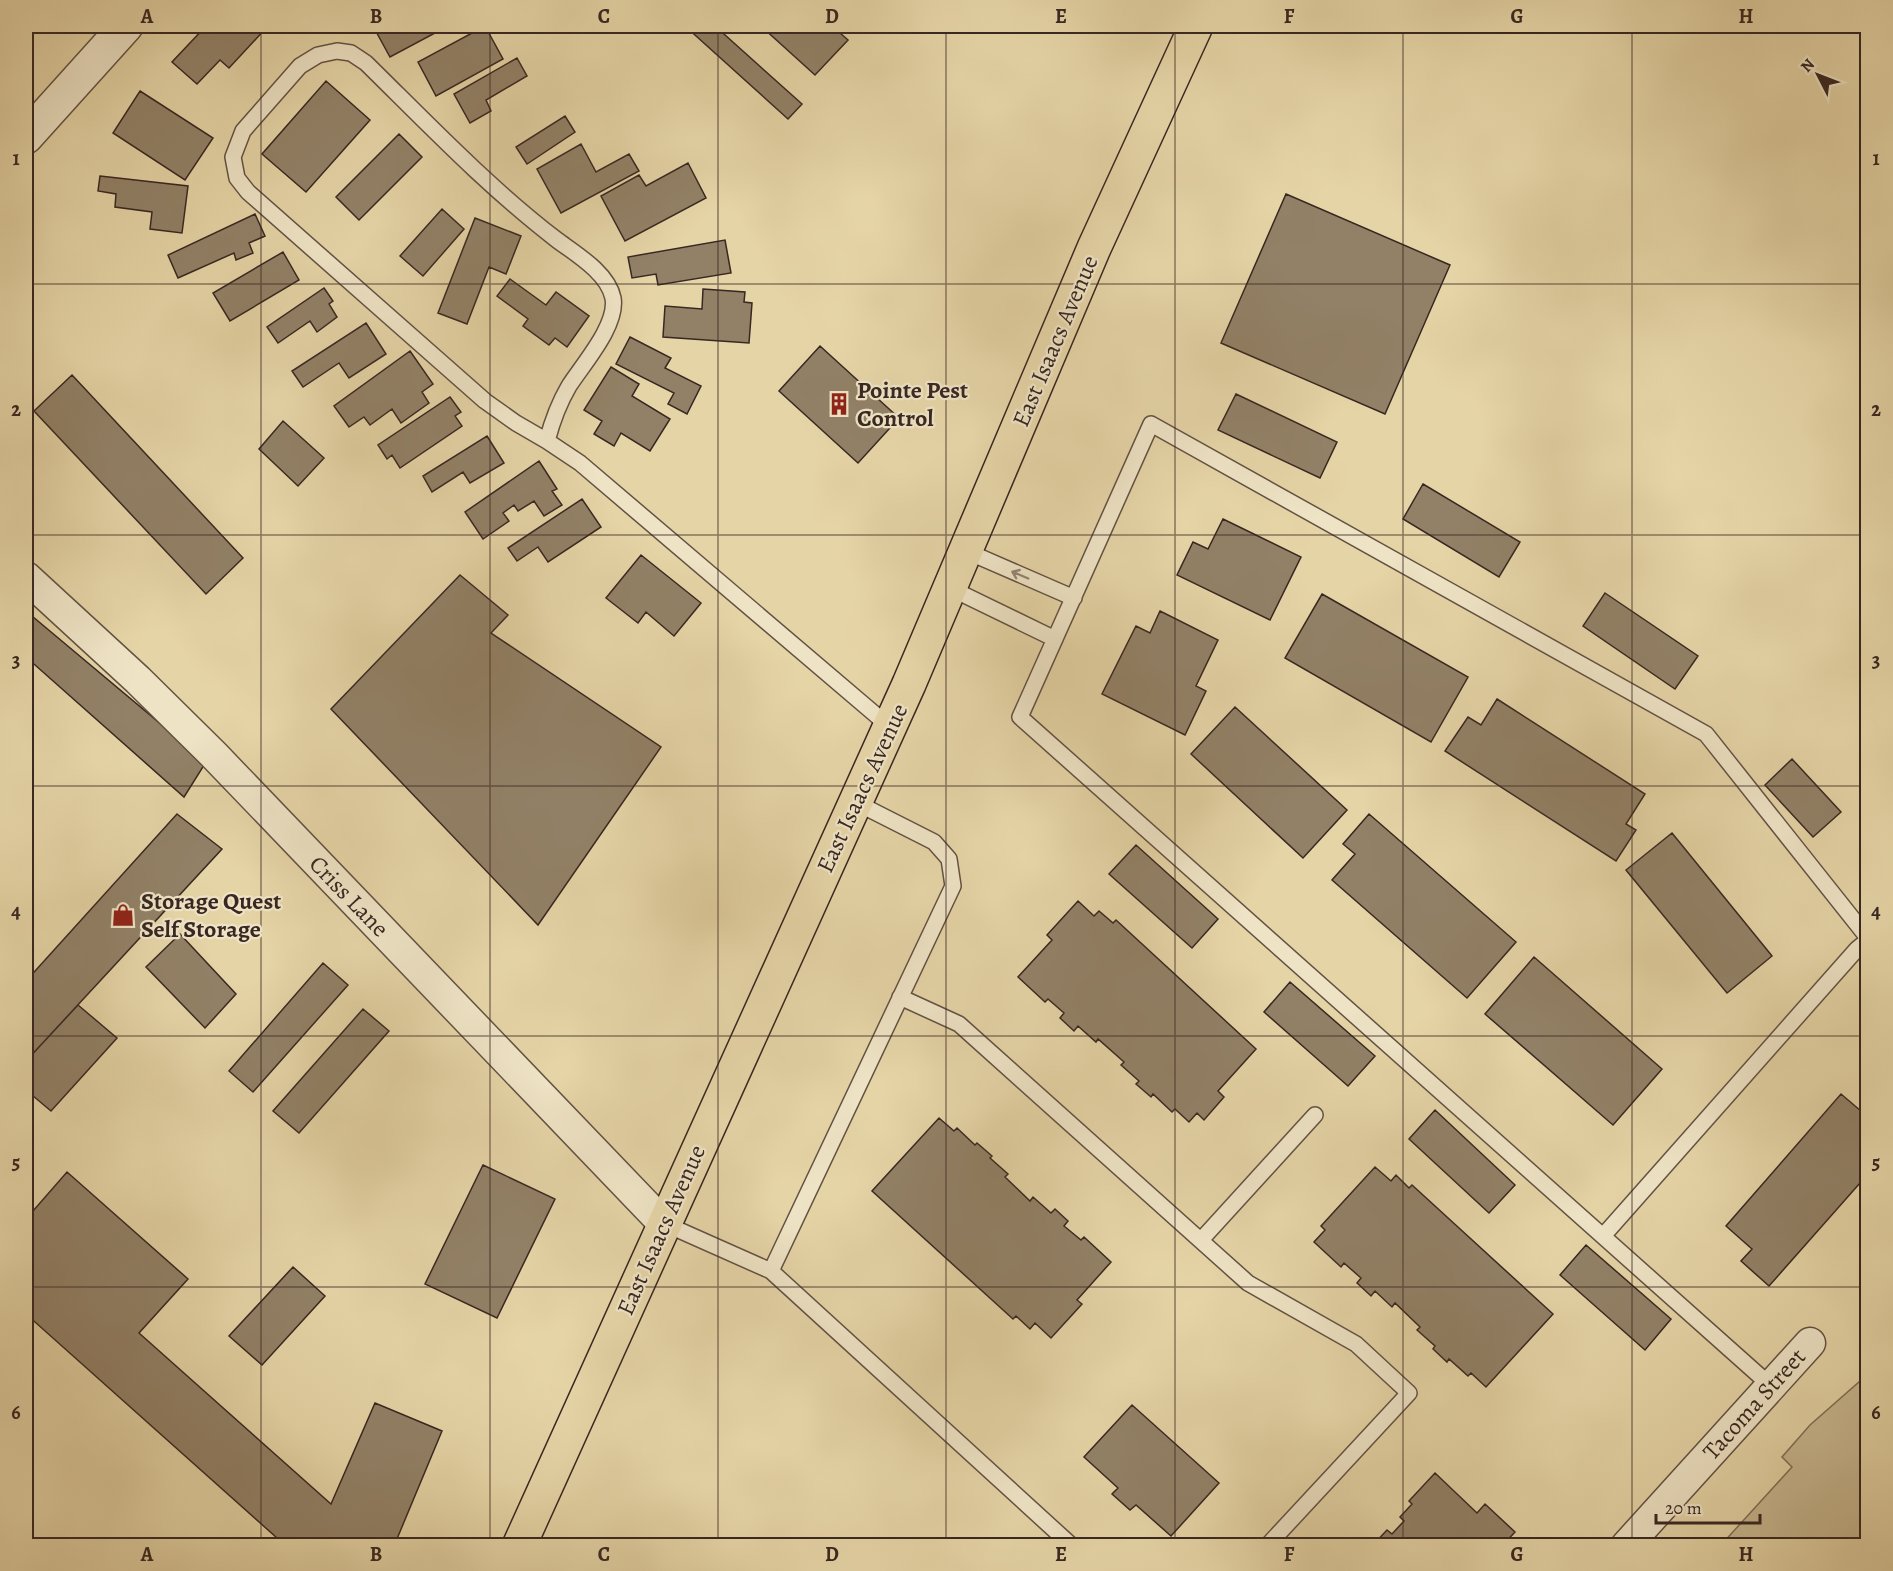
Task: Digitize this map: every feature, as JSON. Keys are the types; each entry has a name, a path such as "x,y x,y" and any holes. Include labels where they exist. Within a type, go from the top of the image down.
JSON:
{"main road":[{"name":"East Isaacs Avenue","path":"519,1545 890,727 1094,248 1196,26"}],"street":[{"path":"26,137 126,26"},
{"name":"Criss Lane","path":"26,577 138,680 214,755 663,1224"},
{"name":"Tacoma Street","path":"1626,1545 1810,1343"}],"lane":[{"path":"547,441 554,418 568,387 610,324 613,298 603,277 582,257 525,214 474,169 366,63 351,53 337,51 318,55 300,66 243,131 233,157 237,178 248,192 485,401 580,463 890,727"},
{"path":"1603,1236 1868,939 1706,734 1151,424 1020,717 1771,1386"},
{"path":"966,551 1074,598"},
{"path":"950,588 1055,639"},
{"path":"771,1271 952,886 950,859 934,842 855,802"},
{"path":"900,997 959,1024 1248,1283 1356,1344 1409,1392 1267,1545"},
{"path":"1201,1240 1315,1115"},
{"path":"663,1224 771,1271 1072,1545"}],"shaded area":[{"path":"1867,1375 1867,1545 1721,1545 1792,1467 1782,1457 1810,1425"}],"building":[{"path":"206,26 267,27 229,68 220,60 197,84 172,62"},
{"path":"373,26 448,26 390,57"},
{"path":"485,26 503,59 436,96 418,62"},
{"path":"685,26 715,26 802,104 788,119"},
{"path":"761,26 832,26 848,40 815,75"},
{"path":"517,58 527,76 486,100 491,111 470,123 454,94"},
{"path":"326,81 370,120 306,192 262,154"},
{"path":"140,91 213,138 185,180 113,133"},
{"path":"565,116 575,132 527,164 516,147"},
{"path":"399,134 422,157 359,220 336,197"},
{"path":"581,144 596,172 629,154 639,171 561,213 537,169"},
{"path":"688,163 706,198 625,241 601,196 639,175 646,186"},
{"path":"100,176 188,186 182,233 150,229 152,212 115,207 116,194 98,191"},
{"path":"1286,194 1450,265 1385,414 1221,343"},
{"path":"442,209 464,229 423,276 400,256"},
{"path":"255,214 265,236 249,243 253,253 236,260 234,253 178,278 168,255"},
{"path":"475,218 521,236 506,274 489,267 467,324 438,313"},
{"path":"725,240 731,273 658,285 656,274 632,278 628,257"},
{"path":"283,252 299,280 230,321 213,293"},
{"path":"510,279 546,305 556,292 589,316 567,347 555,338 549,345 523,326 528,319 497,296"},
{"path":"324,288 333,301 329,304 337,317 317,332 310,321 278,343 267,327"},
{"path":"703,289 745,292 744,302 752,303 749,343 663,337 665,306 702,309"},
{"path":"366,323 386,354 349,378 339,363 303,387 292,371"},
{"path":"630,337 671,358 665,368 701,386 687,414 668,404 674,393 616,364"},
{"name":"Pointe Pest Control","path":"820,346 899,418 858,463 779,391"},
{"path":"410,351 433,384 422,392 429,403 401,423 392,409 370,425 364,417 349,427 334,406"},
{"path":"611,367 639,384 632,396 670,419 650,451 621,433 614,446 594,434 602,421 584,410"},
{"path":"72,375 243,558 206,594 34,411"},
{"path":"1236,394 1337,442 1320,478 1218,430"},
{"path":"450,397 461,412 455,416 462,426 400,468 392,455 387,459 378,445"},
{"path":"283,421 324,458 298,486 259,449"},
{"path":"487,436 504,463 470,483 463,472 432,492 423,476"},
{"path":"539,461 557,489 552,491 562,505 544,516 534,501 518,511 514,505 503,513 509,521 483,539 465,512"},
{"path":"1423,484 1520,542 1499,577 1403,519"},
{"path":"582,499 601,527 548,562 538,547 517,561 508,548"},
{"path":"1223,519 1301,557 1270,620 1177,575 1193,542 1208,549"},
{"path":"641,555 701,603 674,636 646,612 638,623 606,598"},
{"path":"460,575 508,615 491,633 661,747 538,925 331,709"},
{"path":"1605,593 1698,656 1675,689 1583,626"},
{"path":"1322,594 1468,677 1431,742 1285,658"},
{"path":"26,611 206,762 184,797 26,657"},
{"path":"1160,611 1218,640 1196,686 1206,691 1185,735 1102,694 1136,626 1150,633"},
{"path":"1497,699 1645,794 1626,824 1636,830 1616,861 1445,751 1468,717 1481,725"},
{"path":"1235,707 1347,810 1303,858 1191,754"},
{"path":"1792,759 1841,812 1813,837 1765,785"},
{"name":"Storage Quest Self Storage","path":"177,814 222,849 26,1061 26,981"},
{"path":"1369,814 1516,942 1467,998 1332,880 1355,854 1343,844"},
{"path":"1672,833 1772,956 1727,993 1626,870"},
{"path":"1136,845 1218,919 1192,948 1109,874"},
{"path":"1078,901 1094,916 1099,911 1113,923 1116,920 1256,1049 1218,1091 1224,1097 1204,1120 1197,1113 1189,1122 1175,1109 1172,1112 1153,1094 1151,1097 1136,1084 1139,1081 1121,1065 1124,1062 1098,1039 1096,1042 1078,1026 1074,1031 1060,1018 1064,1013 1048,999 1045,1002 1018,977 1052,940 1047,935"},
{"path":"180,934 236,994 205,1028 146,967"},
{"path":"1534,957 1662,1069 1613,1125 1485,1014"},
{"path":"323,963 348,985 253,1092 229,1071"},
{"path":"1290,982 1375,1056 1348,1086 1264,1012"},
{"path":"78,1005 117,1038 51,1111 26,1090 26,1061"},
{"path":"363,1009 389,1031 299,1133 273,1111"},
{"path":"1841,1094 1868,1117 1868,1174 1769,1286 1741,1261 1752,1249 1726,1226"},
{"path":"1435,1110 1515,1185 1489,1213 1409,1139"},
{"path":"939,1118 954,1131 957,1128 975,1145 977,1143 992,1156 990,1158 1008,1174 1005,1177 1030,1201 1033,1197 1051,1213 1055,1209 1068,1221 1064,1226 1081,1240 1084,1237 1111,1262 1077,1300 1082,1304 1051,1338 1035,1323 1030,1329 1016,1316 1013,1319 872,1191"},
{"path":"483,1165 555,1199 497,1318 425,1284"},
{"path":"1375,1167 1391,1181 1396,1175 1409,1188 1412,1185 1553,1314 1486,1387 1471,1373 1468,1376 1449,1359 1447,1362 1433,1349 1435,1346 1417,1330 1420,1327 1395,1303 1392,1307 1375,1291 1371,1296 1357,1283 1361,1278 1344,1263 1341,1267 1314,1242 1325,1230 1321,1226"},
{"path":"67,1172 188,1279 139,1333 331,1504 375,1403 442,1431 394,1546 286,1546 26,1314 26,1219"},
{"path":"1586,1245 1671,1319 1645,1350 1560,1275"},
{"path":"293,1267 325,1296 262,1365 229,1336"},
{"path":"1132,1405 1219,1483 1171,1536 1136,1505 1130,1510 1112,1494 1118,1488 1084,1457"},
{"path":"1435,1473 1477,1513 1485,1504 1515,1532 1502,1546 1372,1546 1387,1530 1392,1534 1404,1521 1400,1517 1412,1504 1409,1501"}],"place":[{"name":"Pointe Pest Control","path":"839,404"},
{"name":"Storage Quest Self Storage","path":"123,915"}]}
